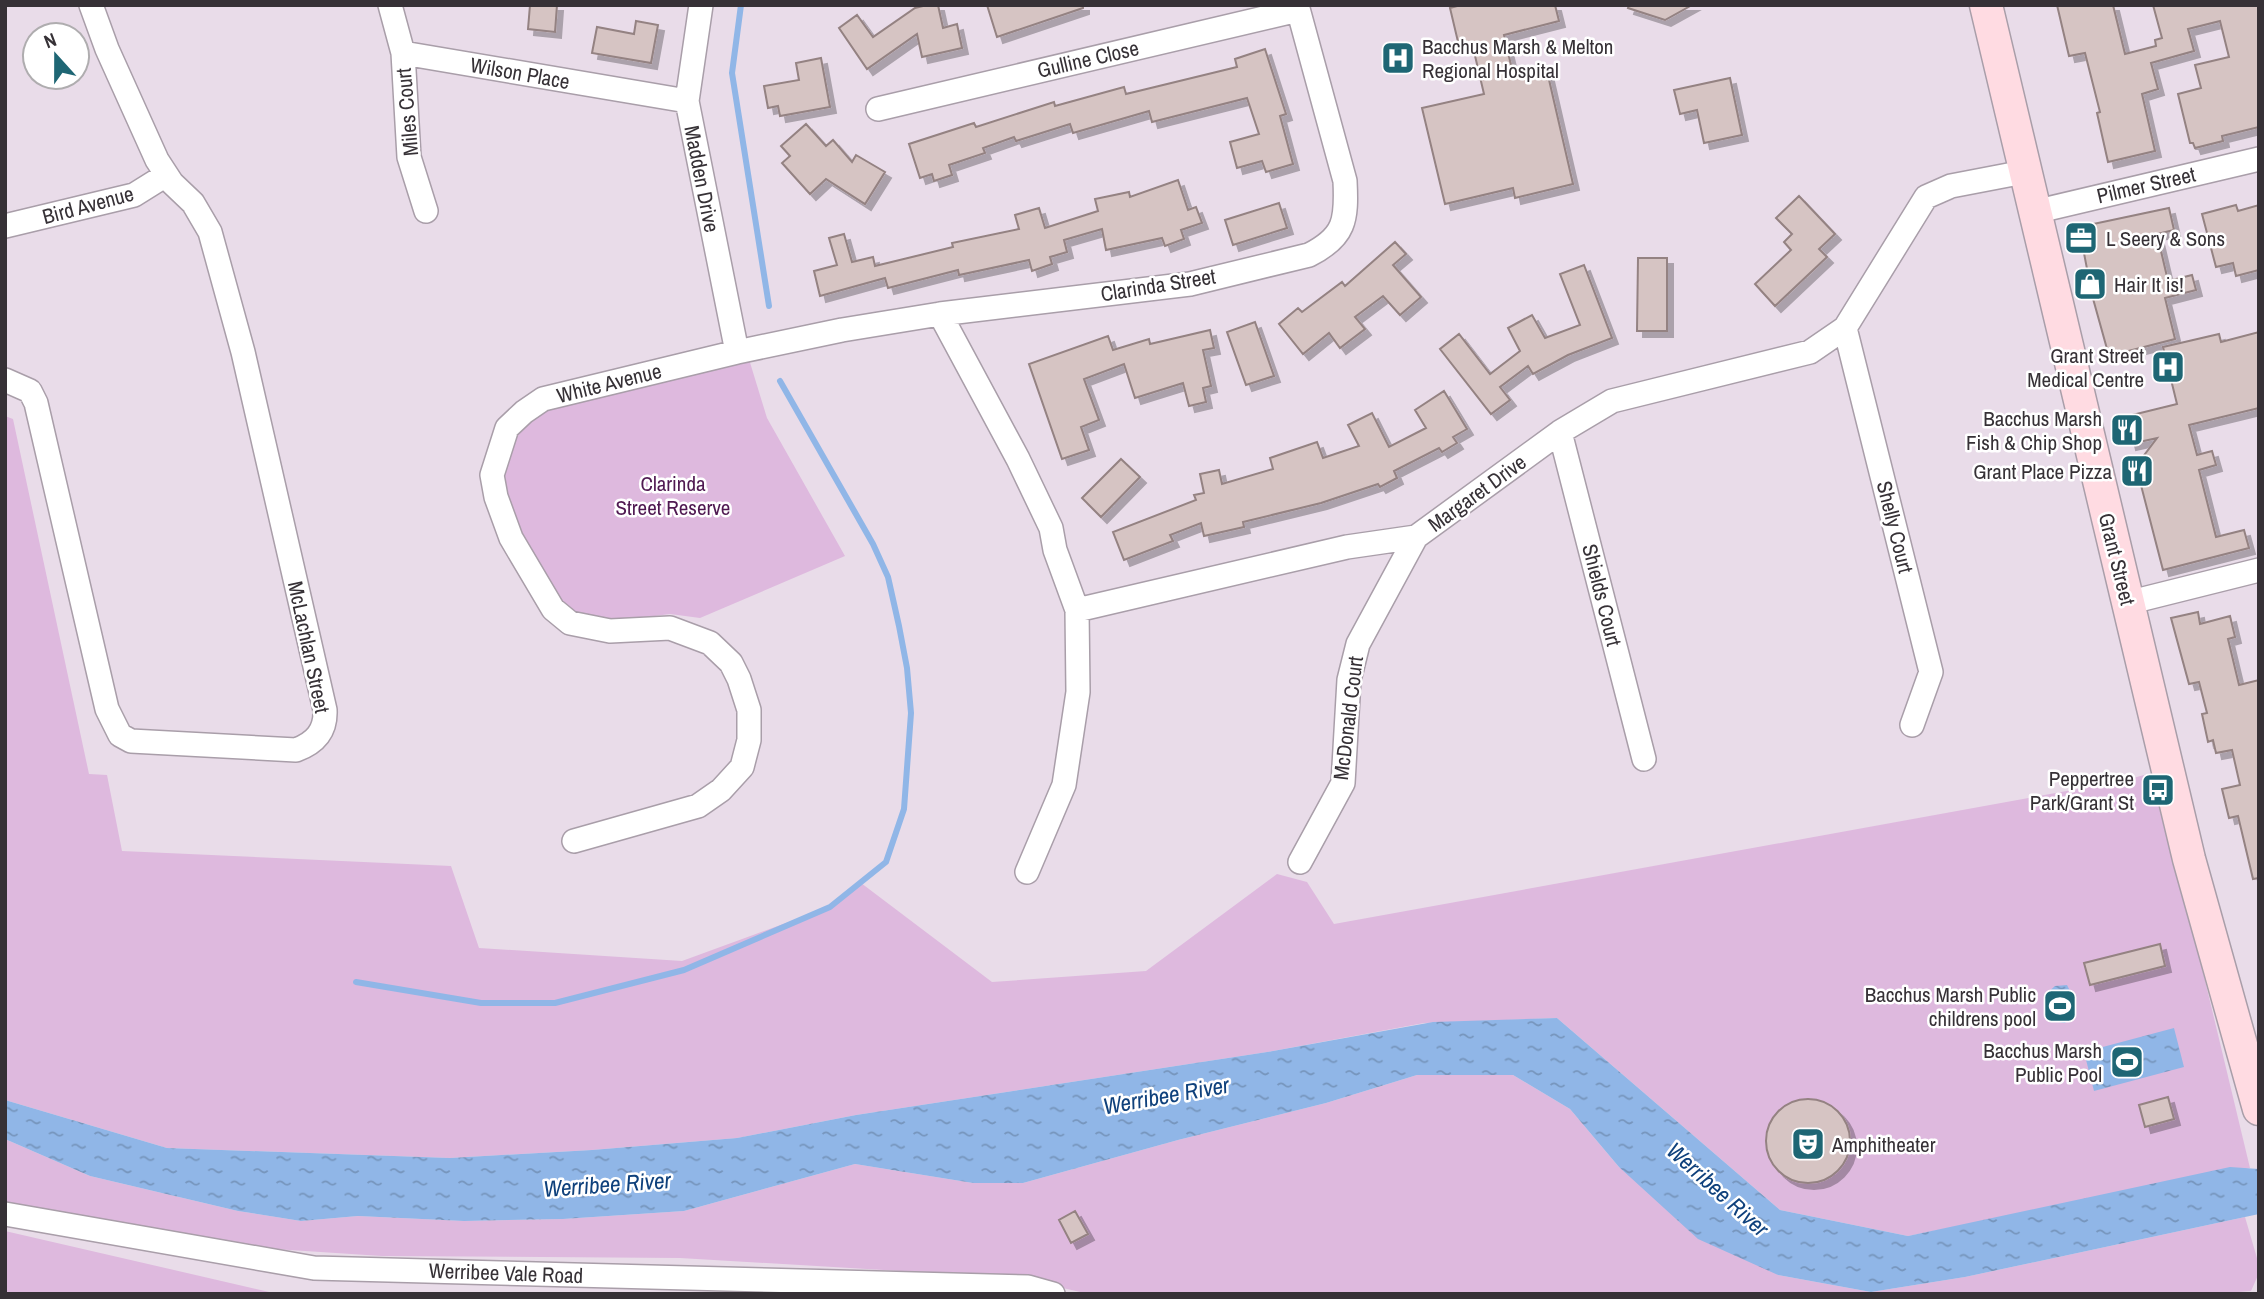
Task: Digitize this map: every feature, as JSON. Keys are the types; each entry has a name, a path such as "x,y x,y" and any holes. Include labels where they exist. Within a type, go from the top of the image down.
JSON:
{"main road":[{"name":"Grant Street","path":"1986,5 2189,859 2259,1109"}],"street":[{"name":"McLachlan Street","path":"5,380 30,391 36,403 107,709 120,735 131,741 282,750 296,750 310,745 320,734 325,722 325,710 243,352 210,232 193,203 166,175 157,160 107,49 91,5"},
{"path":"390,5 403,53"},
{"name":"Madden Drive","path":"701,5 687,101 737,352"},
{"name":"Gulline Close","path":"878,109 1297,8"},
{"name":"Clarinda Street","path":"737,352 842,330 940,314 1189,284 1309,255 1325,247 1338,234 1347,211 1345,181 1297,8"},
{"name":"Wilson Place","path":"403,53 687,101"},
{"name":"Miles Court","path":"403,53 409,157 426,211"},
{"name":"Pilmer Street","path":"2034,212 2259,159"},
{"name":"Margaret Drive","path":"1077,610 1347,547 1416,537 1560,432 1612,401 1810,352 1845,328 1926,197 1951,186 2024,172"},
{"name":"Bird Avenue","path":"5,226 134,195 166,175"},
{"path":"940,314 1018,459 1051,528 1055,550 1077,610 1078,692 1065,785 1027,872"},
{"name":"Shelly Court","path":"1845,328 1931,672 1912,725"},
{"name":"White Avenue","path":"574,841 698,806 721,790 741,767 749,740 749,710 731,663 710,643 670,628 610,631 570,623 553,609 511,538 496,497 492,475 499,449 507,428 543,399 737,352"},
{"name":"Shields Court","path":"1560,432 1644,759"},
{"name":"McDonald Court","path":"1300,862 1343,783 1349,680 1358,644 1416,537"},
{"path":"2127,603 2259,570"},
{"name":"Werribee Vale Road","path":"5,1214 314,1268 1028,1287 1053,1294"}],"green space":[{"name":"Clarinda Street Reserve","path":"748,356 767,418 845,556 700,618 670,614 609,622 575,614 561,602 519,533 499,477 516,434 546,404"},
{"path":"5,416 13,419 89,774 107,775 122,851 451,866 479,948 682,961 830,907 861,883 992,982 1146,971 1277,874 1307,882 1334,924 2122,781 2155,772 2250,1168 1908,1236 1780,1210 1557,1018 1424,1023 1273,1051 856,1115 737,1138 450,1158 167,1148 5,1100"},
{"path":"1417,1075 1513,1075 1570,1109 1619,1167 1778,1275 1871,1292 1965,1277 2245,1217 2259,1273 2251,1291 2215,1294 1089,1294 1019,1278 680,1258 382,1256 259,1248 5,1205 5,1139 90,1176 238,1211 301,1221 358,1216 464,1221 563,1219 684,1211 855,1164 973,1183 1023,1183 1326,1103"},
{"path":"5,1231 278,1294 5,1294"}],"water":[{"name":"Bacchus Marsh Public childrens pool","path":"2067,985 2074,1001 2074,1009 2065,1023 2053,1021 2045,1010 2044,996 2055,986"},
{"name":"Werribee River","path":"1557,1018 1780,1210 1908,1236 2230,1167 2259,1169 2259,1214 1965,1277 1871,1292 1778,1275 1698,1239 1619,1167 1570,1109 1513,1075 1417,1075 1326,1103 1023,1183 973,1183 855,1164 684,1211 563,1219 464,1221 358,1216 301,1221 238,1211 90,1176 5,1139 5,1100 167,1148 450,1158 592,1150 737,1138 856,1115 1273,1051 1433,1022"},
{"path":"2174,1028 2184,1067 2094,1091 2084,1052"}],"building":[{"path":"530,5 557,5 555,32 528,29"},
{"path":"938,5 943,28 957,24 962,48 922,57 917,34 867,69 839,28 857,15 873,37 915,8"},
{"path":"987,5 1083,5 1083,8 997,37"},
{"path":"1461,5 1555,5 1559,21 1504,35 1514,78 1547,71 1573,184 1515,198 1513,188 1445,204 1422,108 1484,94 1472,43 1459,46 1450,8"},
{"path":"1629,5 1692,5 1665,20 1628,8"},
{"path":"2057,5 2113,5 2125,54 2156,46 2155,40 2162,38 2153,5 2259,5 2259,127 2222,136 2223,141 2195,148 2193,143 2190,143 2178,94 2201,88 2195,65 2229,57 2220,21 2188,29 2194,51 2151,63 2158,89 2142,94 2155,151 2108,162 2097,113 2100,112 2085,53 2069,56"},
{"path":"636,21 658,25 651,63 592,53 597,27 634,34"},
{"path":"1265,49 1286,114 1280,116 1293,164 1266,172 1262,161 1237,168 1230,142 1259,134 1247,98 1152,122 1149,111 1073,133 1070,124 1016,141 1014,137 983,148 985,153 949,165 952,175 934,181 932,174 920,178 909,144 974,123 976,127 1054,102 1055,106 1124,87 1126,94 1237,67 1235,59"},
{"path":"821,58 830,107 780,116 778,106 768,108 764,86 799,80 796,63"},
{"path":"1730,78 1742,135 1704,143 1697,110 1680,114 1674,90"},
{"path":"806,124 826,146 833,140 852,162 856,155 885,172 865,204 826,179 810,194 782,163 790,156 781,146"},
{"path":"1178,180 1188,210 1196,207 1202,223 1181,230 1184,239 1165,246 1162,238 1106,250 1102,229 1064,240 1067,252 1050,257 1052,264 1032,271 1029,260 959,275 958,270 888,288 885,278 820,296 814,271 837,265 829,238 844,234 852,262 873,257 875,266 953,247 952,243 1019,229 1015,215 1039,208 1045,228 1098,211 1095,199 1129,192 1130,197"},
{"path":"1799,196 1835,234 1819,249 1827,257 1775,306 1755,284 1791,250 1784,242 1792,234 1776,218"},
{"path":"1279,203 1287,228 1233,245 1225,220"},
{"path":"2236,205 2238,211 2259,205 2259,270 2236,276 2233,263 2216,267 2202,214"},
{"path":"2169,208 2174,230 2157,234 2168,281 2192,275 2196,290 2165,298 2175,339 2109,356 2092,295 2079,227"},
{"path":"1395,242 1406,254 1393,265 1421,297 1400,315 1383,296 1355,317 1365,329 1340,348 1329,333 1303,354 1279,324 1298,308 1302,312 1342,282 1345,286"},
{"path":"1638,258 1667,258 1667,331 1637,331"},
{"path":"1584,265 1612,338 1568,355 1533,374 1528,366 1500,387 1510,400 1491,414 1440,349 1459,334 1490,374 1520,351 1508,328 1532,315 1545,338 1580,325 1560,274"},
{"path":"1255,322 1274,376 1246,385 1227,332"},
{"path":"1210,330 1214,348 1203,350 1211,386 1203,388 1206,402 1189,406 1183,383 1135,398 1124,364 1084,379 1099,420 1081,427 1089,450 1062,459 1029,364 1108,336 1113,350 1149,339 1150,344"},
{"path":"2259,332 2259,408 2189,425 2197,455 2212,451 2216,465 2199,470 2216,537 2244,530 2249,548 2163,570 2136,466 2157,438 2130,444 2124,417 2177,404 2163,347 2219,334 2221,342"},
{"path":"1444,391 1467,429 1453,437 1457,443 1442,452 1439,448 1394,471 1397,478 1380,487 1378,484 1321,503 1243,522 1244,527 1204,536 1201,523 1170,535 1173,541 1124,560 1113,532 1196,500 1194,495 1204,493 1200,474 1219,470 1222,484 1273,469 1270,458 1317,442 1323,458 1359,446 1348,425 1372,413 1389,447 1426,428 1415,410"},
{"path":"1121,459 1140,477 1101,517 1082,498"},
{"path":"2198,612 2200,624 2230,616 2235,637 2228,639 2239,685 2259,680 2259,878 2253,879 2238,816 2229,818 2222,789 2240,785 2232,750 2216,753 2213,740 2208,742 2202,714 2207,713 2199,682 2189,684 2171,618"},
{"path":"2160,944 2165,966 2090,985 2084,963"},
{"path":"2168,1097 2174,1119 2145,1127 2139,1105"},
{"name":"Amphitheater","path":"1800,1099 1816,1099 1832,1106 1843,1117 1850,1133 1847,1157 1838,1171 1816,1183 1800,1183 1784,1176 1773,1165 1766,1149 1766,1133 1773,1117 1784,1106"},
{"path":"1075,1211 1088,1234 1071,1243 1059,1220"}],"waterway":[{"path":"741,5 732,73 769,306"},
{"path":"356,982 481,1003 555,1003 684,970 830,907 886,862 904,809 911,713 907,668 899,626 888,577 873,544 780,381"}],"place":[{"name":"Bacchus Marsh & Melton Regional Hospital","path":"1398,58"},
{"name":"L Seery & Sons","path":"2081,238"},
{"name":"Hair It is!","path":"2090,284"},
{"name":"Grant Street Medical Centre","path":"2168,367"},
{"name":"Bacchus Marsh Fish & Chip Shop","path":"2127,430"},
{"name":"Grant Place Pizza","path":"2137,471"},
{"name":"Peppertree Park/Grant St","path":"2158,790"},
{"name":"Bacchus Marsh Public childrens pool","path":"2060,1006"},
{"name":"Bacchus Marsh Public Pool","path":"2127,1062"},
{"name":"Amphitheater","path":"1808,1144"}]}
